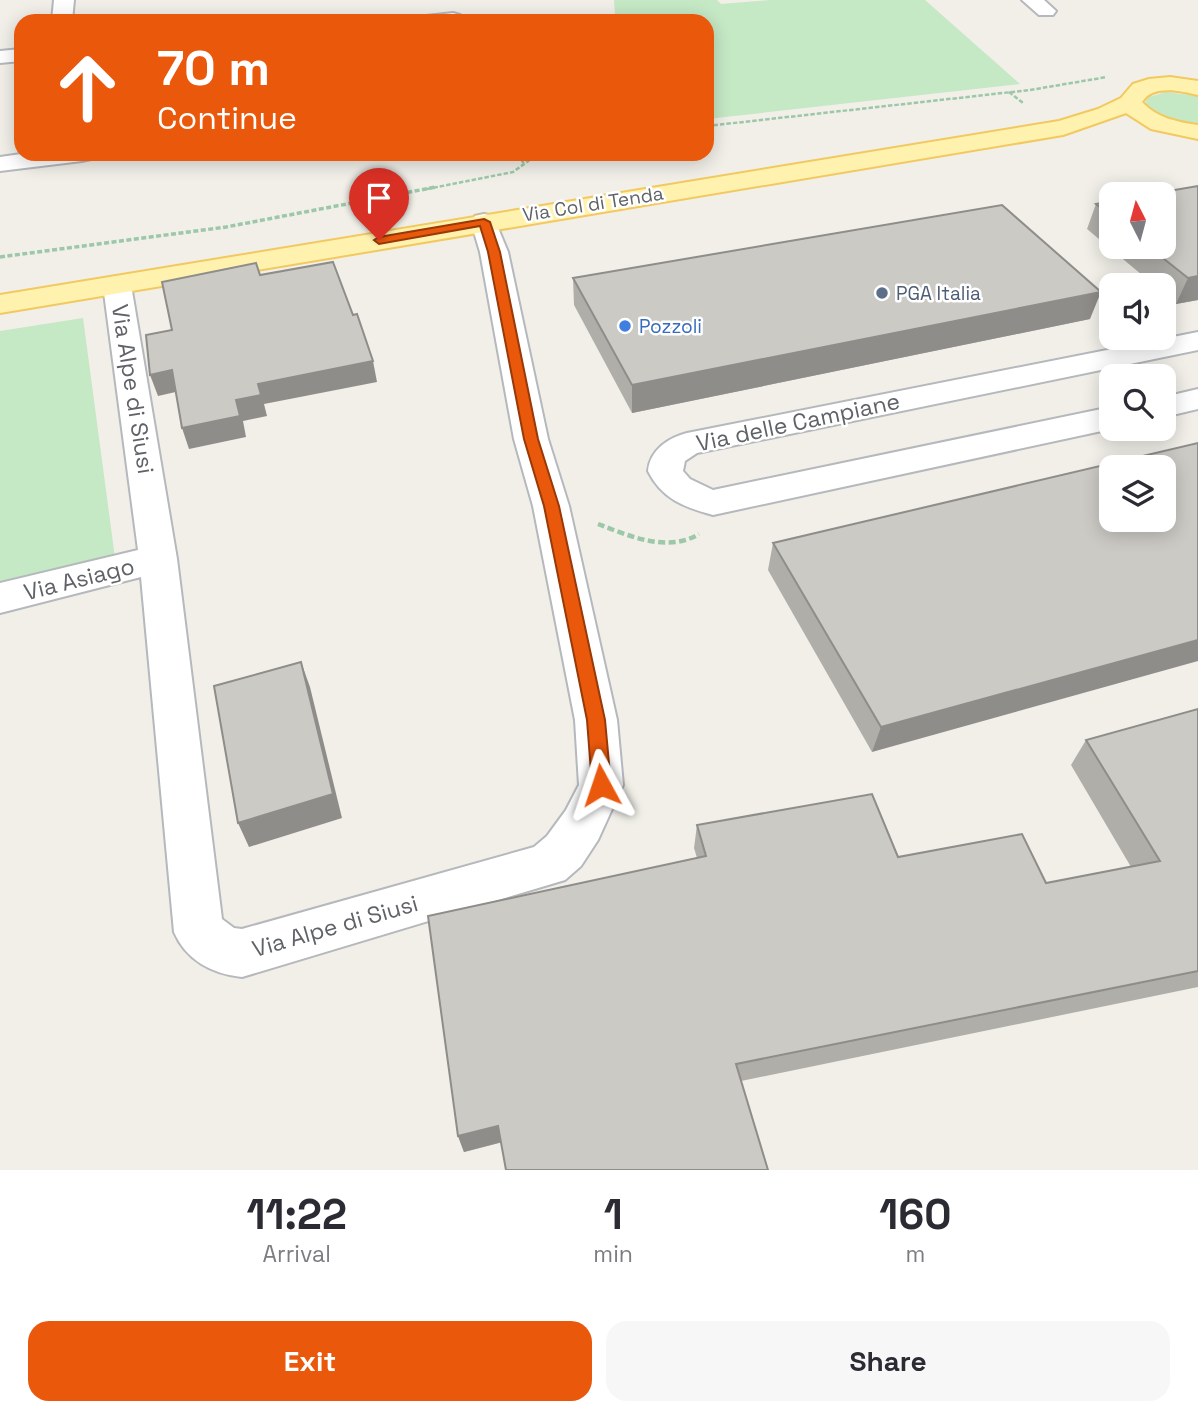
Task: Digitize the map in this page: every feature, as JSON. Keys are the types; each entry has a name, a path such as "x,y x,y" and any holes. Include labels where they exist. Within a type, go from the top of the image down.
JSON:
{"main road":[{"name":"Via Col di Tenda","path":"1186,131 1148,119 1135,110 1130,102 1132,94 1152,85 1198,88"},
{"name":"Via Col di Tenda","path":"0,304 1063,128 1107,114 1130,102"},
{"name":"Via Col di Tenda","path":"1063,128 1186,131"}],"street":[{"path":"0,164 25,161"},
{"name":"Via Alpe di Siusi","path":"117,285 158,559 199,932 225,951 243,953 548,865 564,851 582,825 601,785 596,720 551,506 531,439 494,252 484,222"},
{"name":"Via delle Campiane","path":"713,503 692,498 676,488 666,475 666,461 672,451 687,444 1198,341"},
{"path":"1047,371 1099,416"},
{"path":"1176,405 1198,400"},
{"path":"713,503 1099,421"},
{"name":"Via Asiago","path":"0,598 158,559"}],"path":[{"path":"714,125 1030,90 1109,77"},
{"path":"0,257 238,225 513,172 528,161"},
{"path":"551,506 628,537 673,542 694,539 705,528 713,503"}],"green space":[{"path":"614,0 717,0 721,4 770,0 925,0 1020,84 714,118 714,14 615,14"},
{"path":"1166,92 1198,96 1198,125 1160,117 1146,106 1149,97"},
{"path":"83,318 115,558 0,587 0,331"}],"building":[{"path":"1198,186 1198,276 1188,278 1164,259 1176,259 1176,190"},
{"path":"1002,205 1099,292 632,385 573,278"},
{"path":"333,262 353,315 357,314 373,361 258,384 261,395 236,400 240,416 182,428 172,370 150,375 146,335 172,330 162,282 256,263 260,275"},
{"path":"1198,443 1198,640 881,727 773,543 1099,466 1099,532 1176,532 1176,455 1147,455"},
{"path":"301,662 333,794 238,823 214,686"},
{"path":"1198,709 1198,971 736,1064 768,1170 506,1170 498,1126 458,1136 428,916 706,856 697,825 872,794 898,857 1022,834 1046,883 1160,861 1086,740"}],"place":[{"name":"PGA Italia","path":"882,293"},
{"name":"Pozzoli","path":"625,326"}],"route":[{"path":"379,240 484,222 494,252 531,439 551,506 574,613 596,720 601,785"}]}
